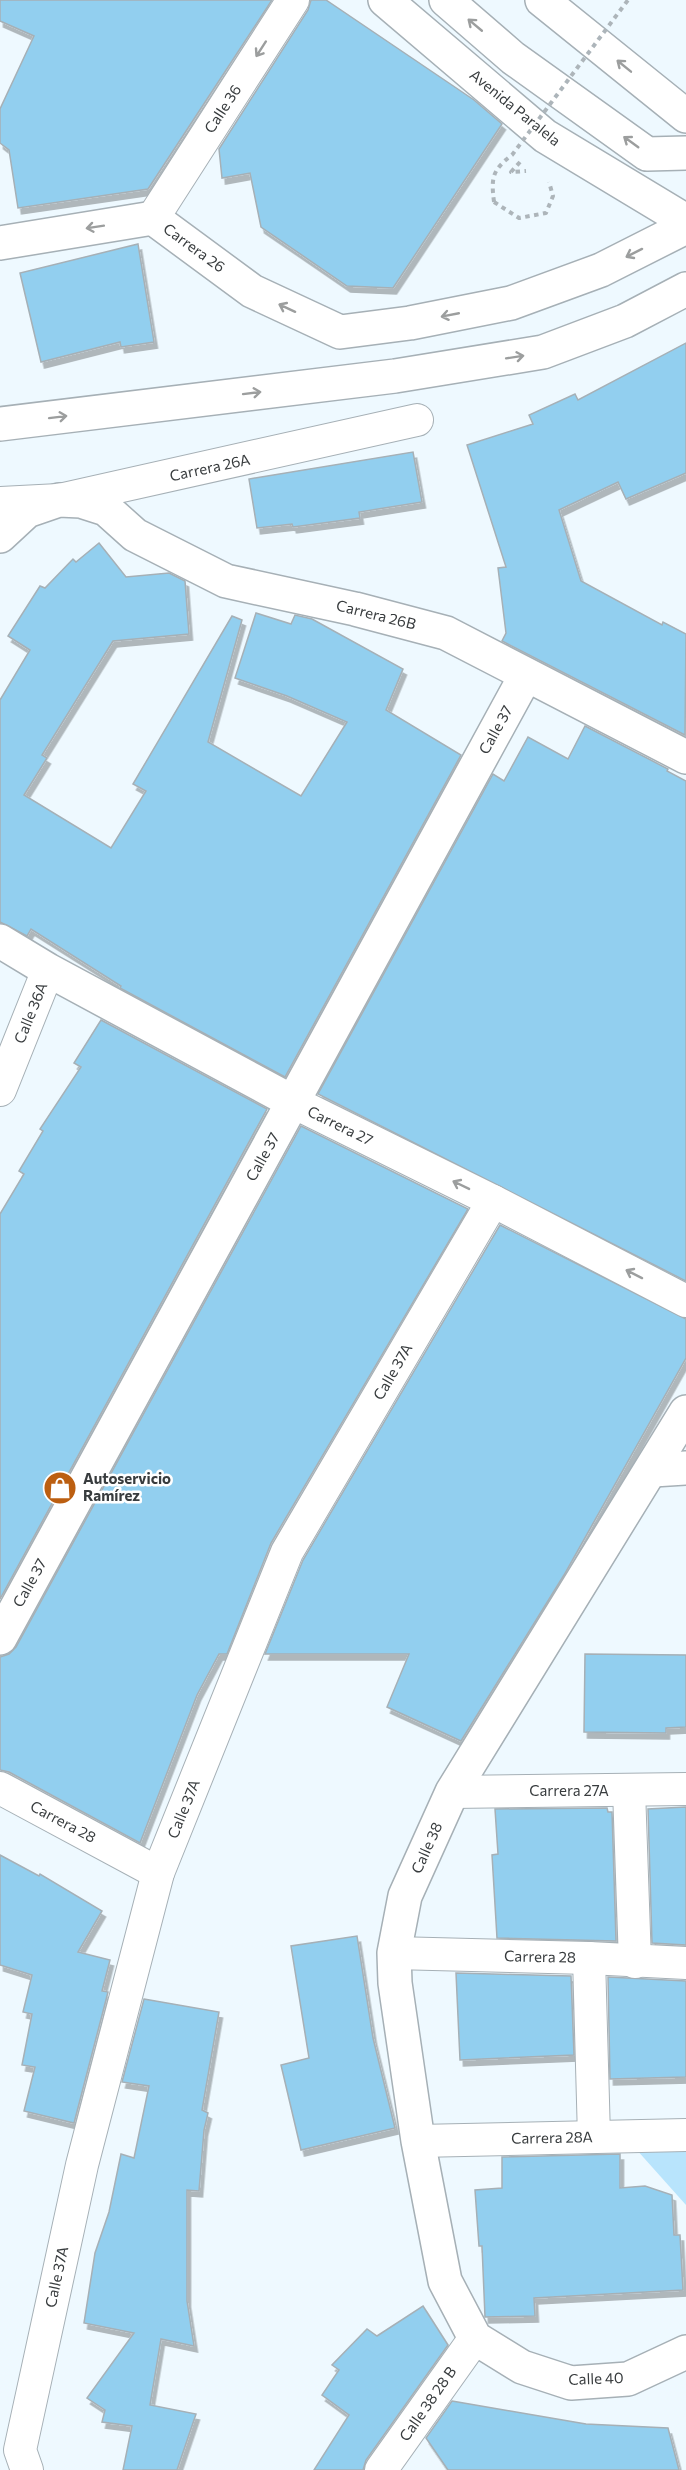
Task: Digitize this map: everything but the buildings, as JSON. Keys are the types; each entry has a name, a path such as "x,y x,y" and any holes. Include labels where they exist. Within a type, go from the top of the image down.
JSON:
{"street":[{"name":"Calle 36","path":"153,218 293,0"},
{"name":"Avenida Paralela","path":"385,0 545,136 686,221"},
{"path":"446,0 513,58 647,154 686,153"},
{"path":"542,0 686,116"},
{"name":"Carrera 26","path":"0,243 153,218 252,291 340,333 410,323 511,303 601,270 686,226"},
{"path":"0,424 395,376 543,352 625,321 686,289"},
{"name":"Carrera 26A","path":"0,503 59,501 417,420"},
{"path":"0,536 27,511 59,501"},
{"name":"Carrera 26B","path":"59,501 81,501 105,509 135,534 226,581 355,609 446,633 686,757"},
{"name":"Calle 37","path":"0,1638 526,675"},
{"name":"Carrera 27","path":"0,940 48,970 293,1102 493,1201 686,1301"},
{"name":"Calle 36A","path":"0,1090 48,970"},
{"name":"Calle 37A","path":"16,2457 82,2165 158,1873 287,1552 493,1201"},
{"name":"Calle 38","path":"474,2338 445,2281 418,2141 395,1983 394,1953 405,1896 452,1792 686,1412"},
{"path":"652,1470 686,1467"},
{"name":"Carrera 28","path":"0,1788 158,1873"},
{"name":"Carrera 27A","path":"452,1792 686,1789"},
{"path":"629,1790 636,1962"},
{"name":"Carrera 28","path":"394,1953 686,1963"},
{"path":"589,1958 594,2137"},
{"name":"Carrera 28A","path":"418,2141 686,2135"},
{"name":"Calle 40","path":"474,2338 522,2367 571,2383 628,2379 686,2352"},
{"name":"Calle 38 28 B","path":"381,2470 474,2338"}],"path":[{"path":"546,175 553,196 546,213 519,218 494,202 492,182 499,165 512,155 628,0"},
{"path":"537,173 511,172 545,136"}],"shaded area":[{"path":"686,2143 686,2205 636,2149"}],"place":[{"name":"Autoservicio Ramírez","path":"60,1488"}]}
